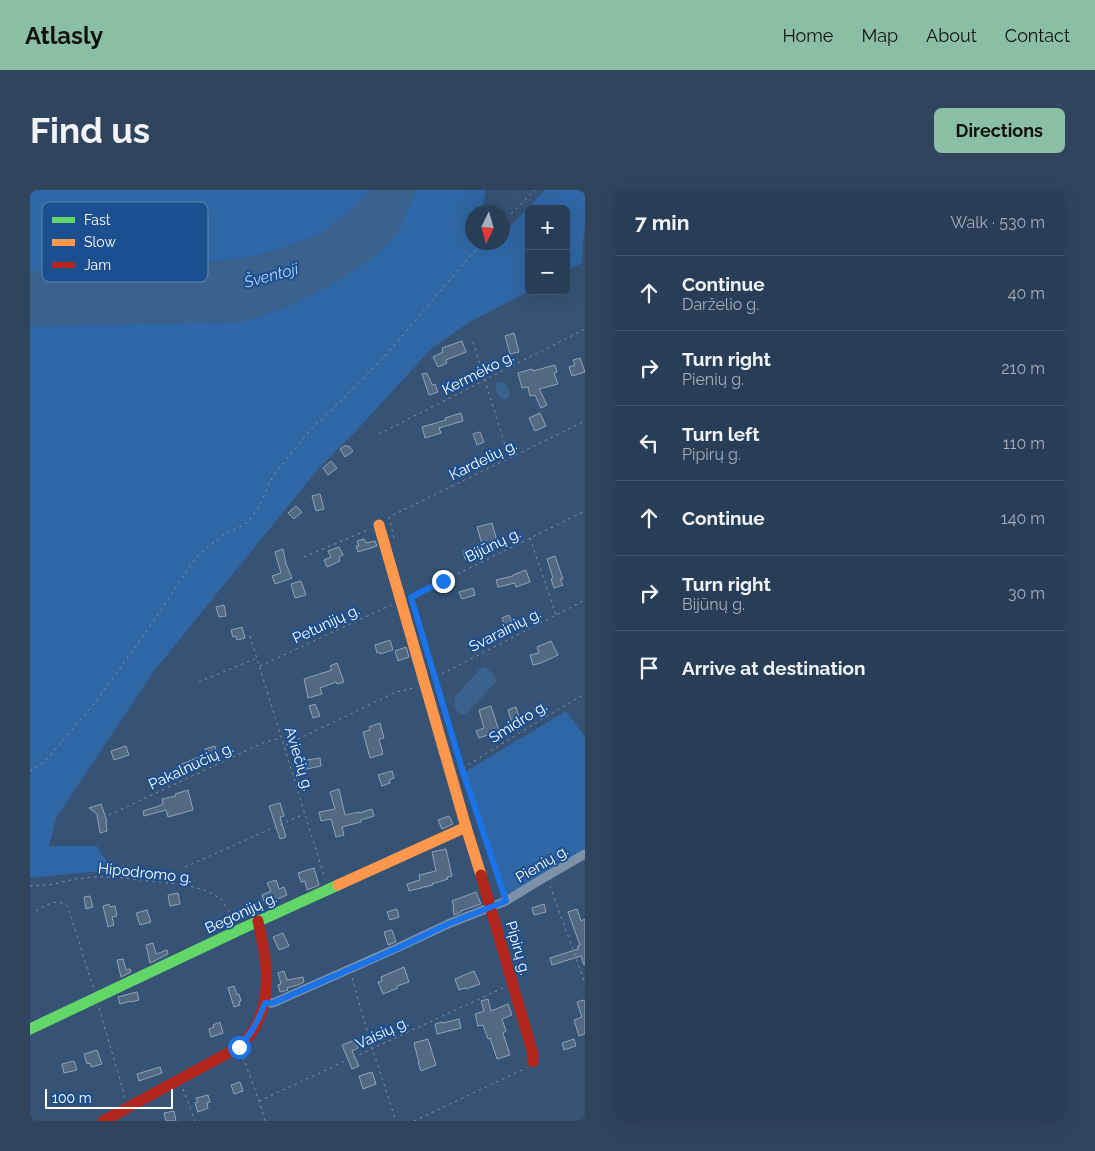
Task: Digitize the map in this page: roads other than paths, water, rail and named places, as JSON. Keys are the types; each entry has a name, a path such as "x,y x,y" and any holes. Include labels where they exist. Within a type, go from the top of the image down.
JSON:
{"street":[{"name":"Pipirų g.","path":"379,525 406,600 424,686 492,907 533,1054 533,1062"},
{"name":"Begonijų g.","path":"30,1029 258,921 466,827"},
{"name":"Pienių g.","path":"265,1003 273,1003 448,924 506,901 585,854"},
{"path":"103,1121 239,1047 251,1034 265,1003 267,980 265,954 258,921"}],"water":[{"name":"Šventoji","path":"371,190 416,190 397,233 378,254 332,284 280,309 242,322 30,326 30,273 42,270 42,282 208,282 208,262 247,258 279,250 322,233 351,211"},
{"path":"498,382 503,382 507,387 510,393 508,398 501,399 498,395 496,389"},
{"path":"484,667 495,677 496,682 465,715 460,714 454,704 457,694"}]}
